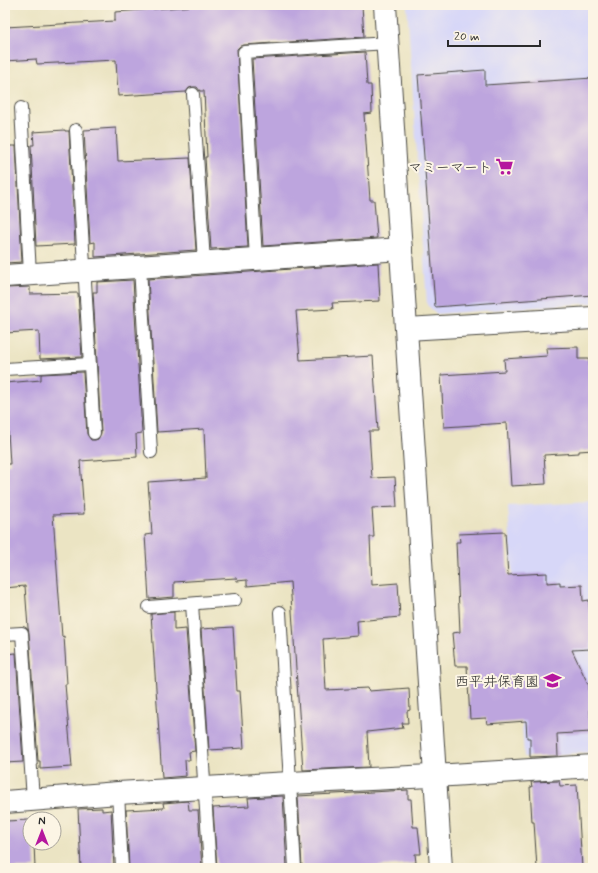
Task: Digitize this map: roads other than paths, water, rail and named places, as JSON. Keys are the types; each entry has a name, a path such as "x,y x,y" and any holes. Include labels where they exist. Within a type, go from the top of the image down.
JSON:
{"street":[{"path":"385,5 441,868"},
{"path":"5,276 401,249"},
{"path":"407,329 593,318"},
{"path":"5,802 118,793 593,766"}],"lane":[{"path":"256,258 244,52 388,43"},
{"path":"194,94 204,262"},
{"path":"21,108 30,274"},
{"path":"76,130 94,433"},
{"path":"140,267 151,452"},
{"path":"5,369 89,364"},
{"path":"149,607 235,600"},
{"path":"192,604 210,868"},
{"path":"280,612 295,868"},
{"path":"5,634 22,633 33,800"},
{"path":"118,793 122,868"}],"place":[{"name":"マミーマート","path":"505,167"},
{"name":"西平井保育園","path":"552,681"}]}
